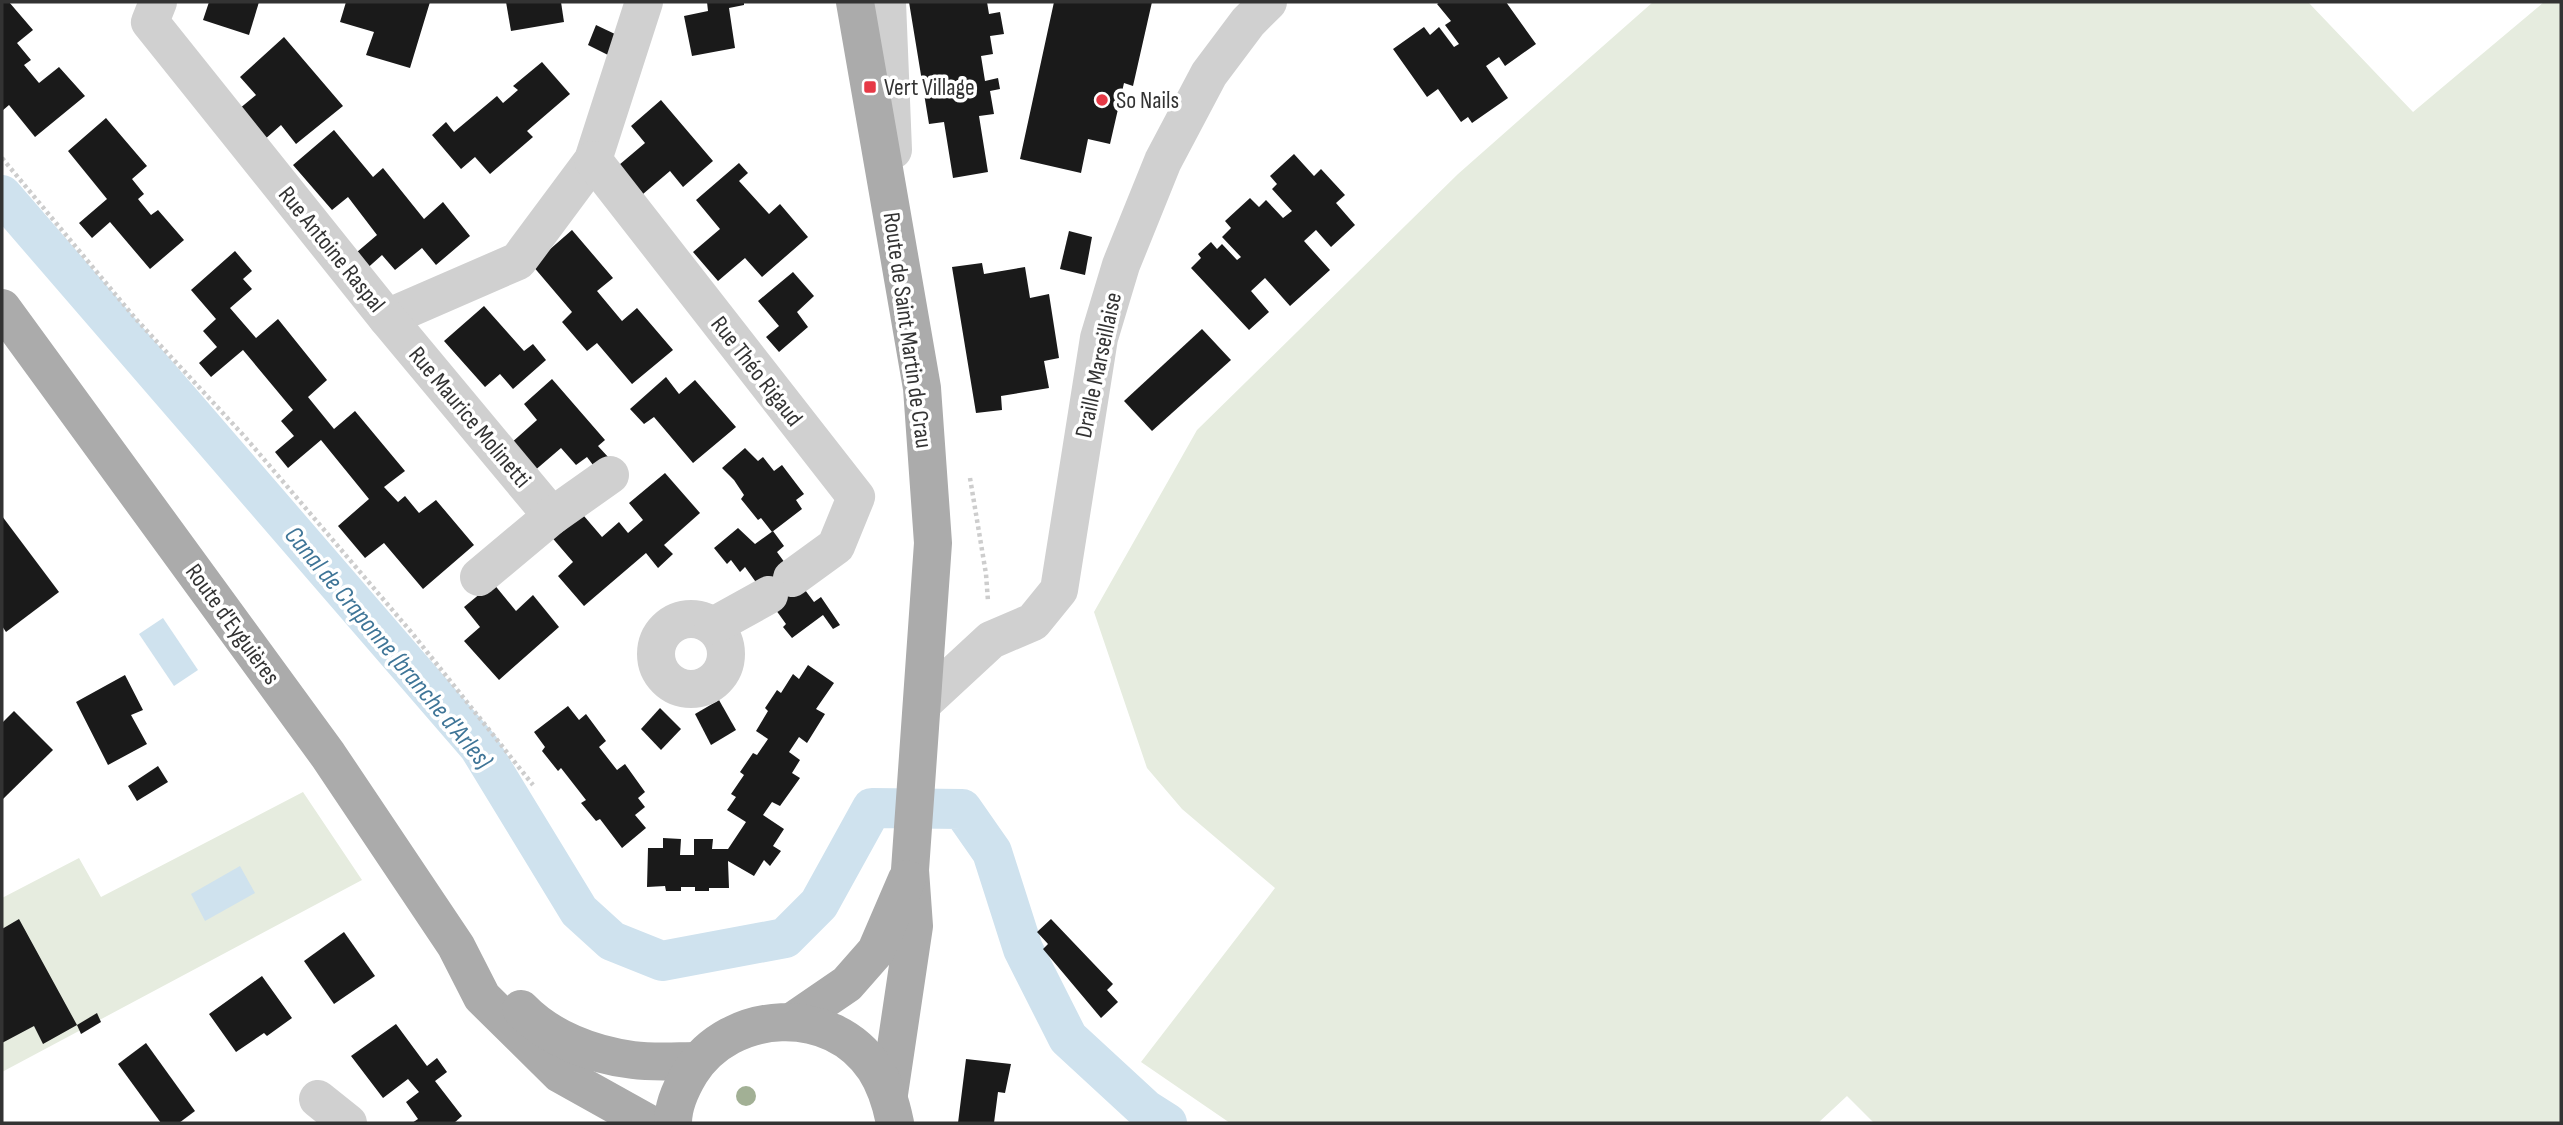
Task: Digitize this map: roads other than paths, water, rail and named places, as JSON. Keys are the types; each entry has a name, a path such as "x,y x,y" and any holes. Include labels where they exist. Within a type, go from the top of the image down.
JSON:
{"main road":[{"name":"Route de Saint Martin de Crau","path":"855,2 922,388 933,543 911,862 914,926 892,1109"},
{"name":"Route d'Eyguières","path":"2,308 328,755 456,946 482,997 560,1074 648,1123"},
{"name":"Route de Saint Martin de Crau","path":"793,1021 847,984 876,950 911,862"},
{"name":"Route d'Eyguières","path":"456,946 529,1016 572,1045 632,1060 698,1061"},
{"path":"673,1123 681,1088 698,1061 725,1038 758,1024 793,1021 824,1028 852,1044 874,1067 892,1109"}],"street":[{"name":"Rue Antoine Raspal","path":"158,2 150,22 387,318 518,261 593,160 644,2"},
{"path":"887,2 898,250"},
{"name":"Draille Marseillaise","path":"924,702 991,640 1033,622 1059,590 1099,338 1121,265 1163,161 1209,74 1248,22 1268,2"},
{"name":"Rue Théo Rigaud","path":"593,160 856,497 836,546 781,586 713,626"},
{"name":"Rue Maurice Molinetti","path":"387,318 552,516"},
{"path":"480,577 552,516 610,475"},
{"path":"318,1098 348,1123"}],"water":[{"path":"163,618 198,670 174,686 139,634"},
{"path":"240,866 255,893 205,921 191,894"}],"waterway":[{"name":"Canal de Craponne (branche d'Arles)","path":"2,195 479,747 579,911 612,941 662,961 785,938 819,904 872,808 962,809 992,852 1023,949 1068,1038 1145,1109 1167,1123"}],"place":[{"name":"Vert Village","path":"870,87"},
{"name":"So Nails","path":"1102,100"}]}
